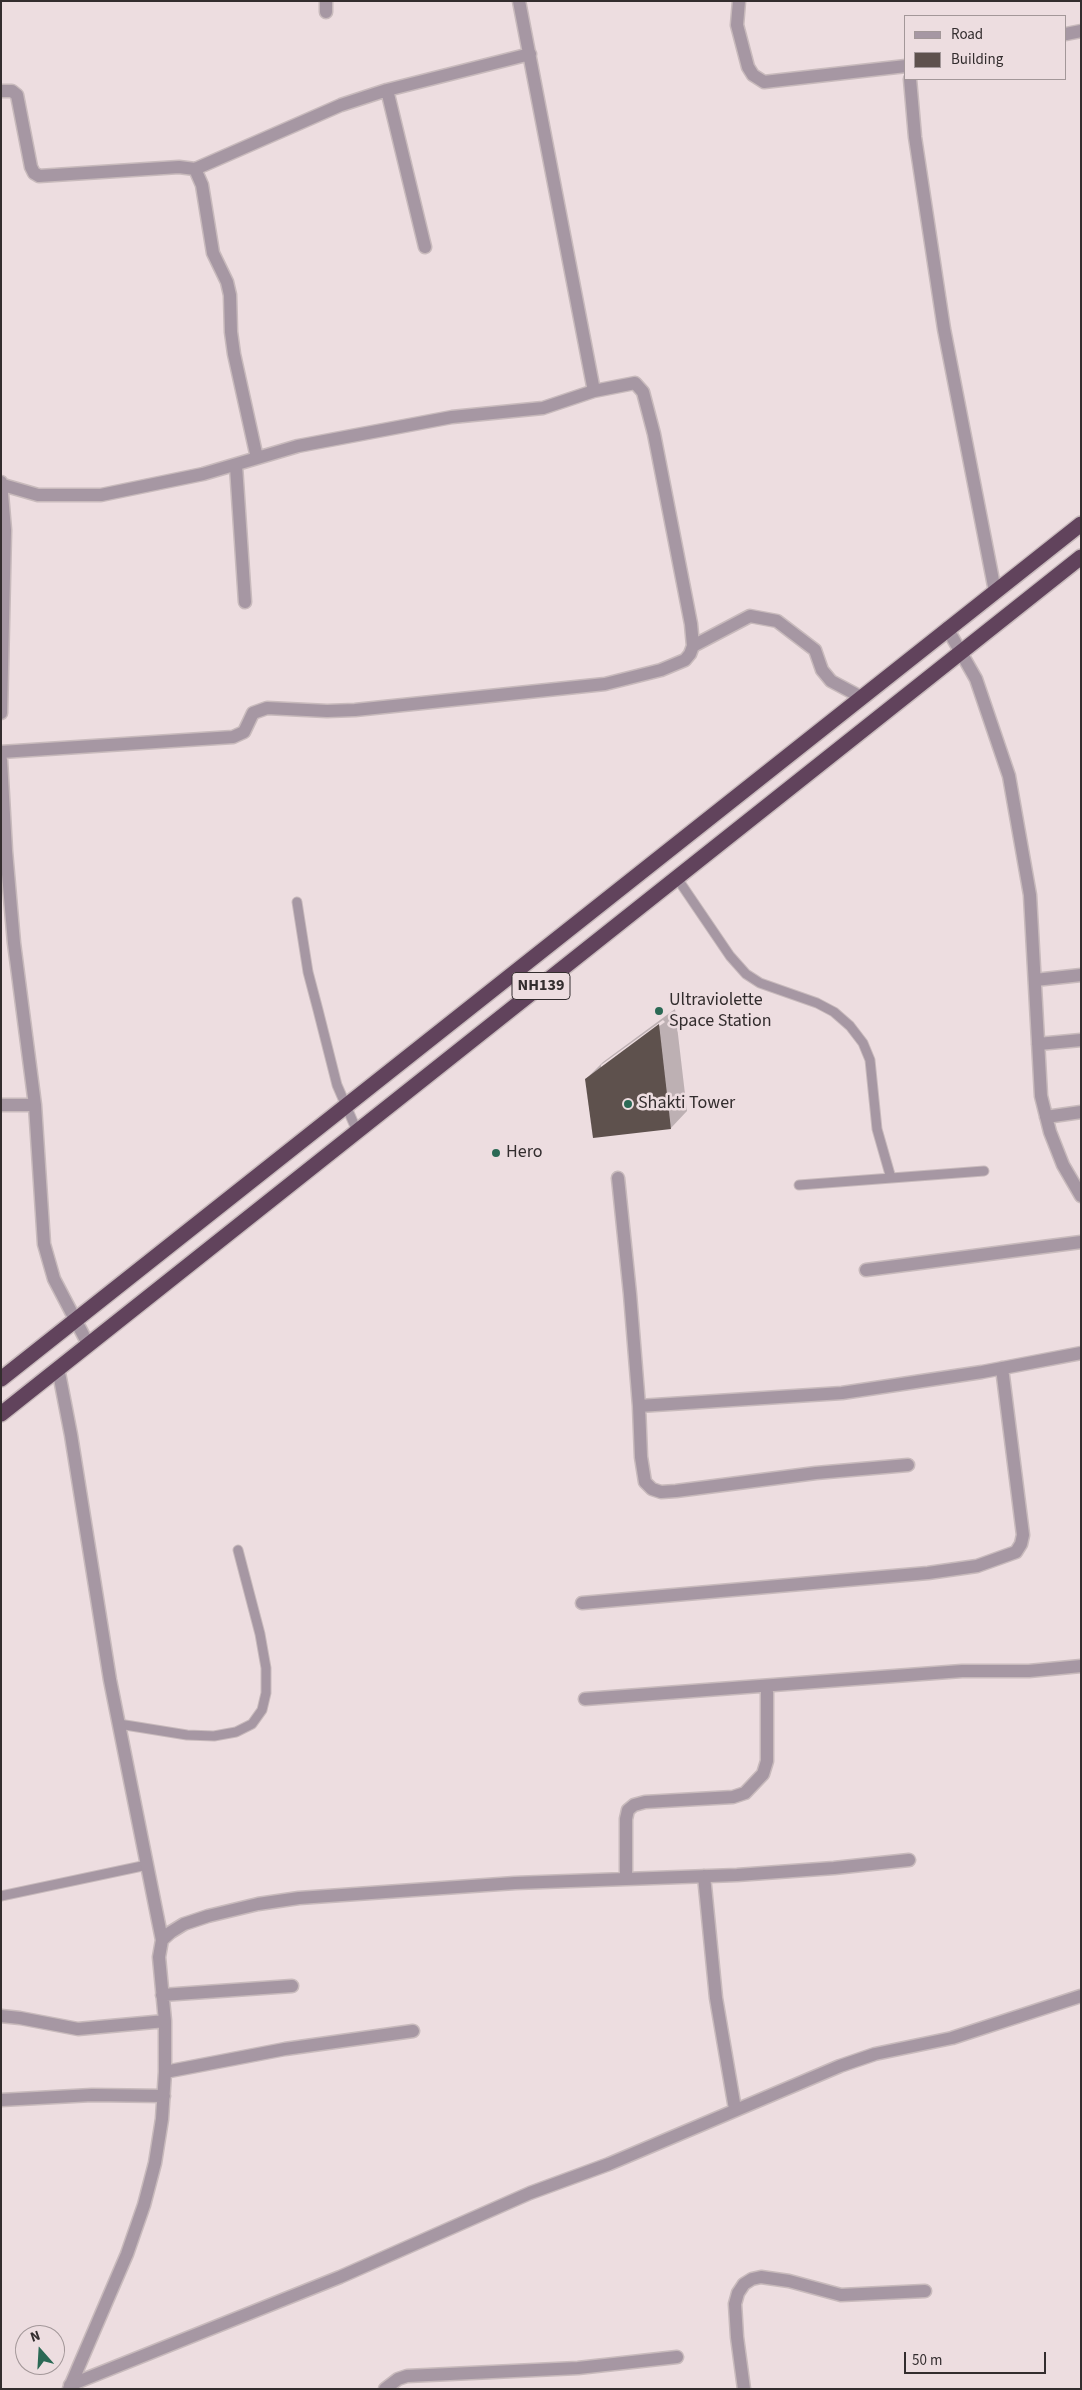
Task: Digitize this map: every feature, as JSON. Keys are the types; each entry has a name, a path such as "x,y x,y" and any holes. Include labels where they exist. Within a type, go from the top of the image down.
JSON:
{"highway":[{"name":"NH139","path":"1,1380 947,628 1081,524"},
{"name":"NH139","path":"1,1414 1081,557"}],"street":[{"path":"519,1 594,391"},
{"path":"739,1 738,25 748,67 753,76 764,82 904,66"},
{"path":"1067,34 1081,31"},
{"path":"1,91 12,91 17,95 31,167 34,173 39,176 179,167 195,169 326,111 387,90 530,54"},
{"path":"910,80 914,128 944,329 995,591"},
{"path":"387,90 425,247"},
{"path":"195,169 202,185 213,253 230,295 234,354 257,458"},
{"path":"1,713 5,530 2,484 38,496 101,495 236,466 298,446 348,435 452,417 543,408 594,391 635,383 643,392 662,473 691,624 693,646 685,660 661,670 604,684 355,710 319,711 267,708 254,713 244,732 233,737 1,752"},
{"path":"236,466 245,602"},
{"path":"693,646 750,616 777,621 815,650 822,670 831,681 861,697"},
{"path":"947,628 976,678 1009,776 1030,895 1041,1096 1050,1132 1063,1165 1081,1196"},
{"path":"1,760 14,943 35,1105 44,1244 54,1279 88,1344"},
{"path":"1035,980 1081,975"},
{"path":"1038,1044 1081,1040"},
{"path":"1,1106 35,1105"},
{"path":"1046,1117 1081,1112"},
{"path":"618,1178 639,1406 642,1472 645,1482 652,1489 661,1492 908,1464"},
{"path":"866,1270 1081,1242"},
{"path":"639,1406 842,1392 1002,1368 1081,1353"},
{"path":"58,1368 119,1724 162,1940 159,1956 165,2021 164,2096 155,2163 144,2205 127,2254 69,2387"},
{"path":"582,1602 928,1574 977,1566 1016,1552 1022,1544 1023,1525 1002,1368"},
{"path":"585,1699 767,1687 932,1673 1030,1671 1081,1666"},
{"path":"626,1879 626,1819 628,1810 634,1805 645,1802 733,1797 745,1792 763,1774 767,1761 767,1687"},
{"path":"162,1940 184,1924 266,1903 515,1883 704,1876 834,1868 909,1860"},
{"path":"704,1876 716,1998 736,2110"},
{"path":"162,1995 292,1986"},
{"path":"69,2387 340,2277 513,2201 609,2164 875,2054 952,2038 1081,1996"},
{"path":"1,2016 78,2029 165,2021"},
{"path":"165,2072 285,2049 413,2031"},
{"path":"1,2100 92,2096 164,2096"},
{"path":"744,2389 735,2304 738,2293 744,2284 752,2279 761,2277 788,2281 841,2295 925,2291"},
{"path":"385,2389 398,2379 407,2376 578,2368 676,2358"}],"lane":[{"path":"677,878 730,956 746,974 760,983 817,1003 834,1012 850,1026 863,1043 870,1060 877,1128 891,1178"},
{"path":"297,902 308,972 337,1085 357,1131"},
{"path":"798,1185 984,1171"},
{"path":"119,1724 187,1735 214,1736 236,1732 252,1724 262,1710 266,1693 266,1668 260,1634 238,1550"},
{"path":"1,1896 147,1865"}],"building":[{"name":"Shakti Tower","path":"659,1024 671,1129 593,1138 585,1079"}],"place":[{"name":"Ultraviolette Space Station","path":"659,1011"},
{"name":"Shakti Tower","path":"628,1104"},
{"name":"Hero","path":"496,1153"}]}
